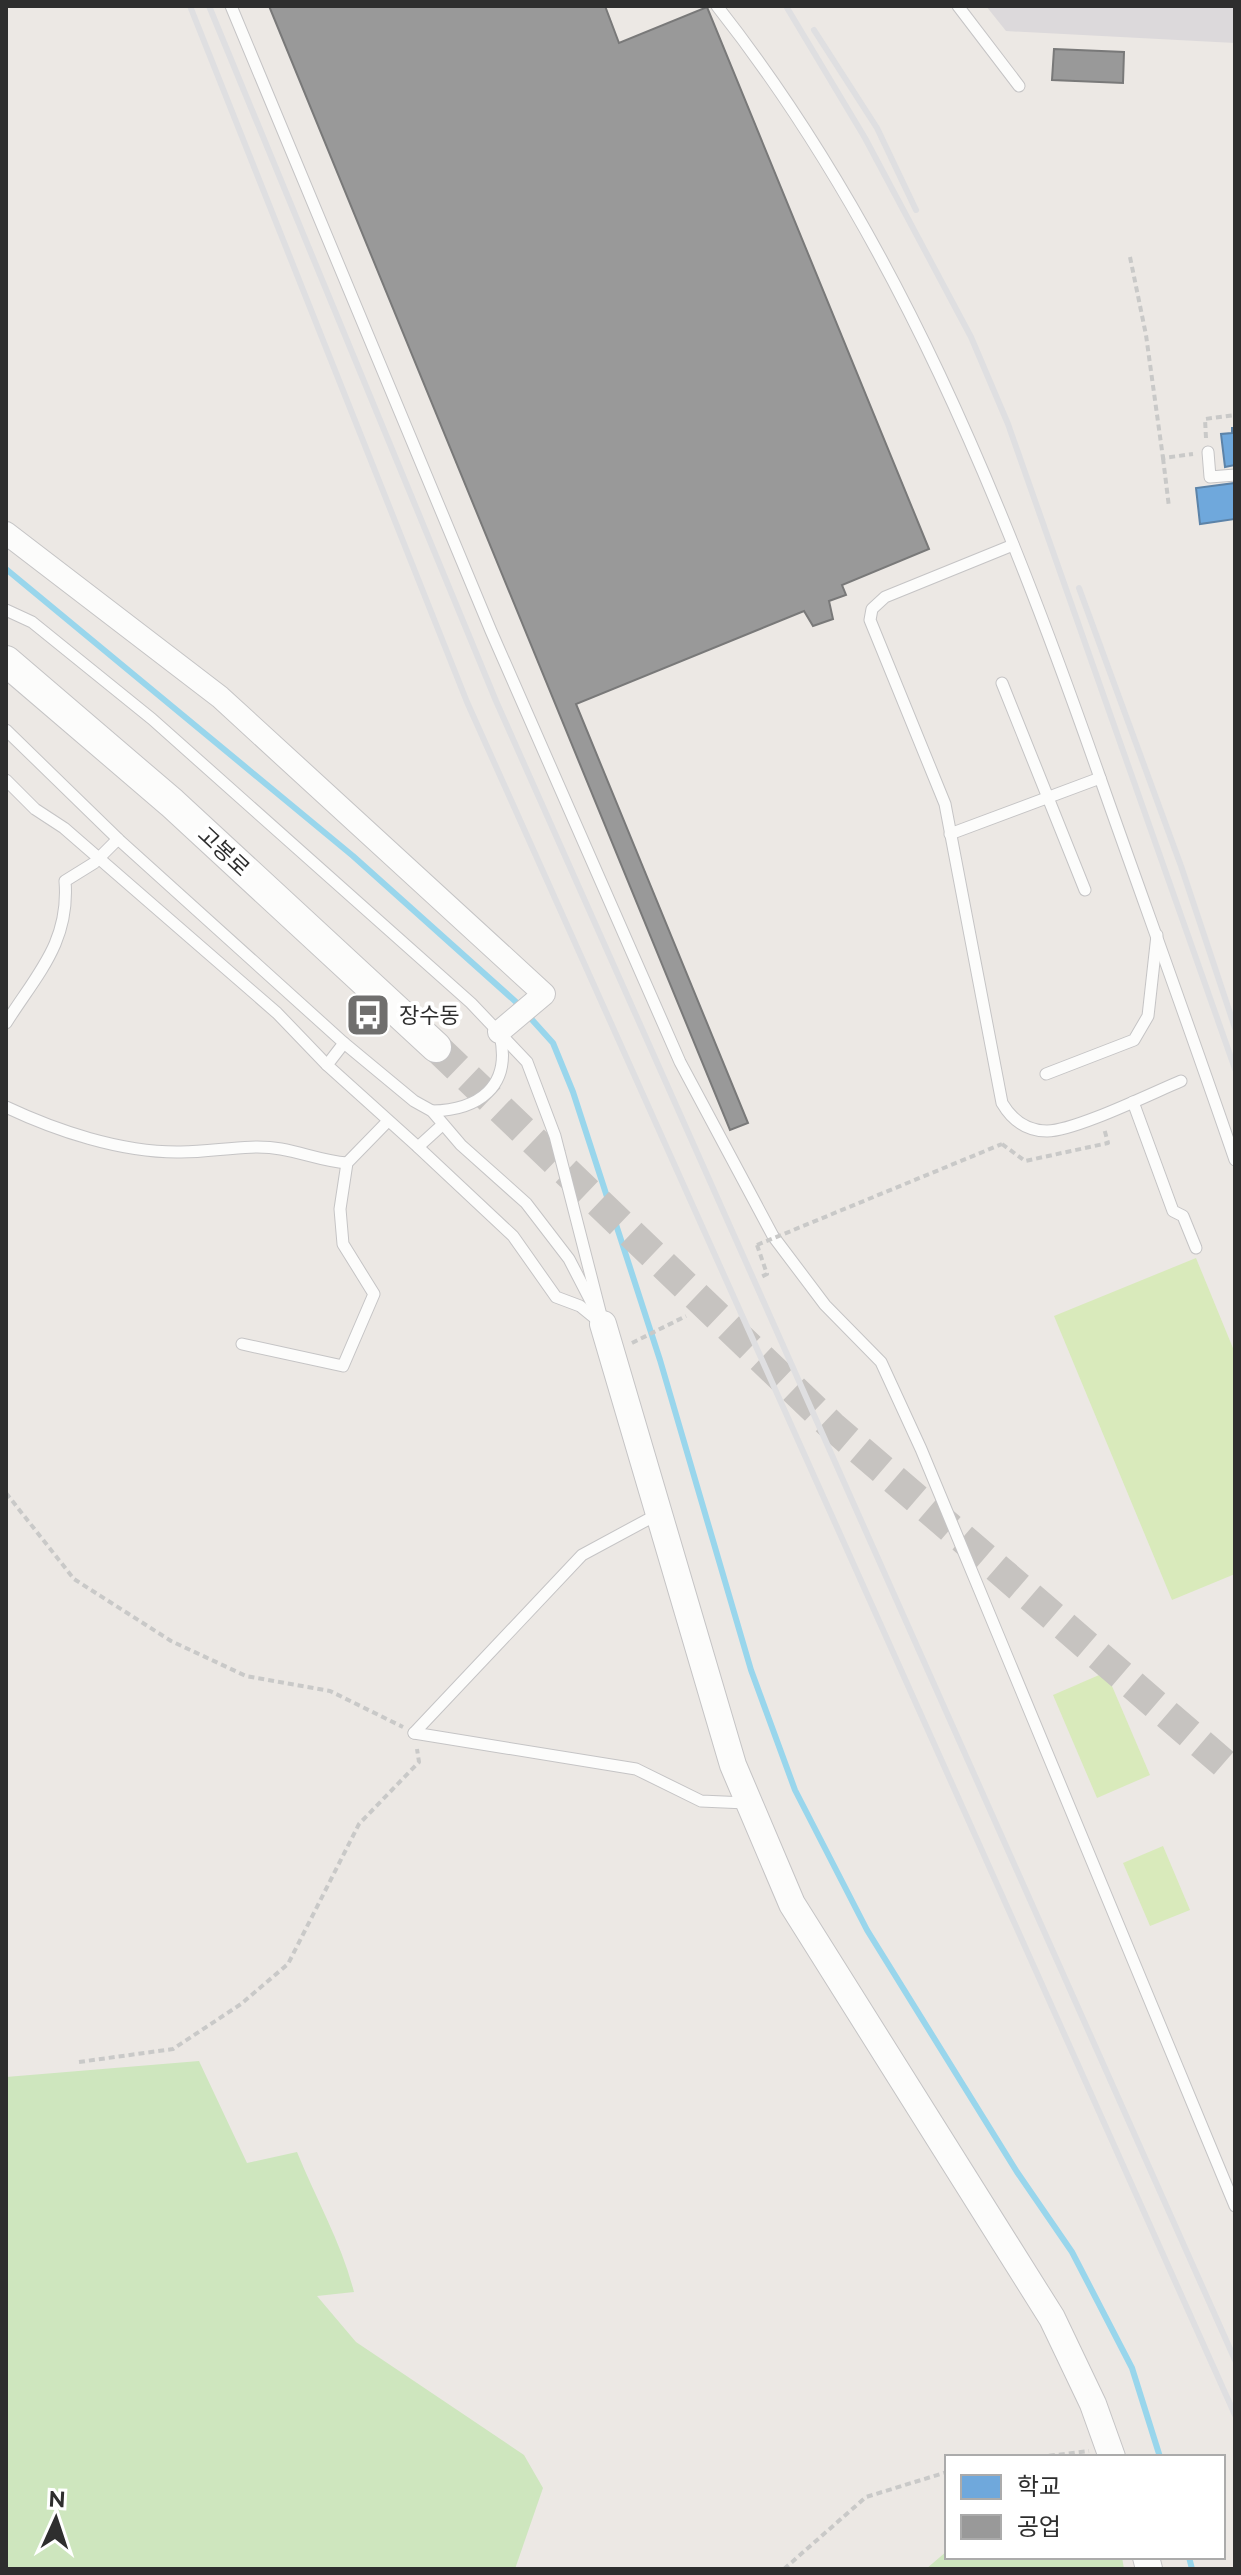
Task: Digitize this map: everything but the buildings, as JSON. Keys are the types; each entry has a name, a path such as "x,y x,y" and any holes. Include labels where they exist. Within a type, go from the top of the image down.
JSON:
{"main road":[{"name":"고봉로","path":"6,661 172,803 436,1047"}],"street":[{"path":"6,533 220,697 544,994 504,1028"},
{"path":"603,1324 733,1765 792,1904 1052,2318 1093,2404 1110,2453"}],"lane":[{"path":"231,6 491,631 680,1062 773,1236 825,1305 881,1362 921,1449 1235,2206"},
{"path":"717,6 820,151 879,257 962,420 1051,637 1157,930 1235,1160"},
{"path":"958,6 1019,86"},
{"path":"1208,452 1210,477 1235,475"},
{"path":"1013,545 885,597 872,609 870,627 945,804 1002,1103 1016,1122 1047,1131 1133,1102 1181,1081"},
{"path":"6,610 32,622 152,719 504,1028 527,1062 544,1099 585,1243 603,1324"},
{"path":"1002,683 1085,890"},
{"path":"6,730 118,839 344,1043 414,1101 432,1111 441,1126 526,1203 569,1259 603,1324"},
{"path":"950,834 1100,778"},
{"path":"6,780 35,809 99,858 277,1013 387,1122 513,1236 556,1297 580,1306 603,1324"},
{"path":"6,1023 60,938 67,907 65,881 99,858 118,839"},
{"path":"1046,1074 1134,1040 1148,1016 1157,930"},
{"path":"432,1111 457,1110 476,1104 497,1081 504,1028"},
{"path":"327,1065 344,1043"},
{"path":"1133,1102 1173,1211 1183,1216 1196,1248"},
{"path":"6,1107 38,1122 118,1144 175,1152 281,1149 321,1161 347,1163"},
{"path":"242,1344 343,1366 374,1294 343,1244 340,1209 347,1163 387,1122"},
{"path":"418,1147 441,1126"},
{"path":"414,1733 582,1555 660,1513"},
{"path":"414,1733 636,1769 701,1801 749,1803"}],"path":[{"path":"1130,257 1146,335 1169,507"},
{"path":"1163,458 1208,452 1205,419 1235,415"},
{"path":"759,1278 767,1274 757,1245 1002,1144 1025,1161 1108,1143 1099,1114"},
{"path":"639,1339 686,1316"},
{"path":"6,1493 74,1579 171,1641 246,1676 330,1691 414,1733 419,1762 359,1824 288,1964 241,2004 173,2049 79,2062"},
{"path":"1074,2455 1110,2453"},
{"path":"784,2569 866,2497 945,2473"}],"shaded area":[{"path":"986,6 1235,6 1235,43 1006,31"}],"green space":[{"path":"1196,1258 1235,1353 1235,1574 1172,1600 1054,1316"},
{"path":"1106,1672 1150,1775 1097,1798 1053,1695"},
{"path":"1163,1846 1190,1910 1150,1926 1123,1863"},
{"path":"199,2061 247,2163 297,2152 336,2239 354,2292 317,2296 356,2342 524,2455 543,2488 515,2569 6,2569 6,2077"},
{"path":"945,2553 945,2559 1122,2559 1124,2569 926,2569"}],"waterway":[{"path":"6,569 353,856 516,1002 553,1043 573,1092 660,1360 751,1670 795,1790 867,1930 1017,2172 1072,2252 1132,2368 1159,2455"},
{"path":"1190,2559 1192,2569"}],"tunnel":[{"path":"436,1047 832,1426 1235,1773"}],"railway":[{"path":"190,6 467,702 1235,2415"},
{"path":"209,6 496,701 1235,2360"},
{"path":"786,6 865,138 971,337 1008,424 1235,1069"},
{"path":"814,30 877,128 916,210"},
{"path":"1079,588 1181,866 1235,1028"}],"place":[{"name":"장수동","path":"368,1015"}]}
